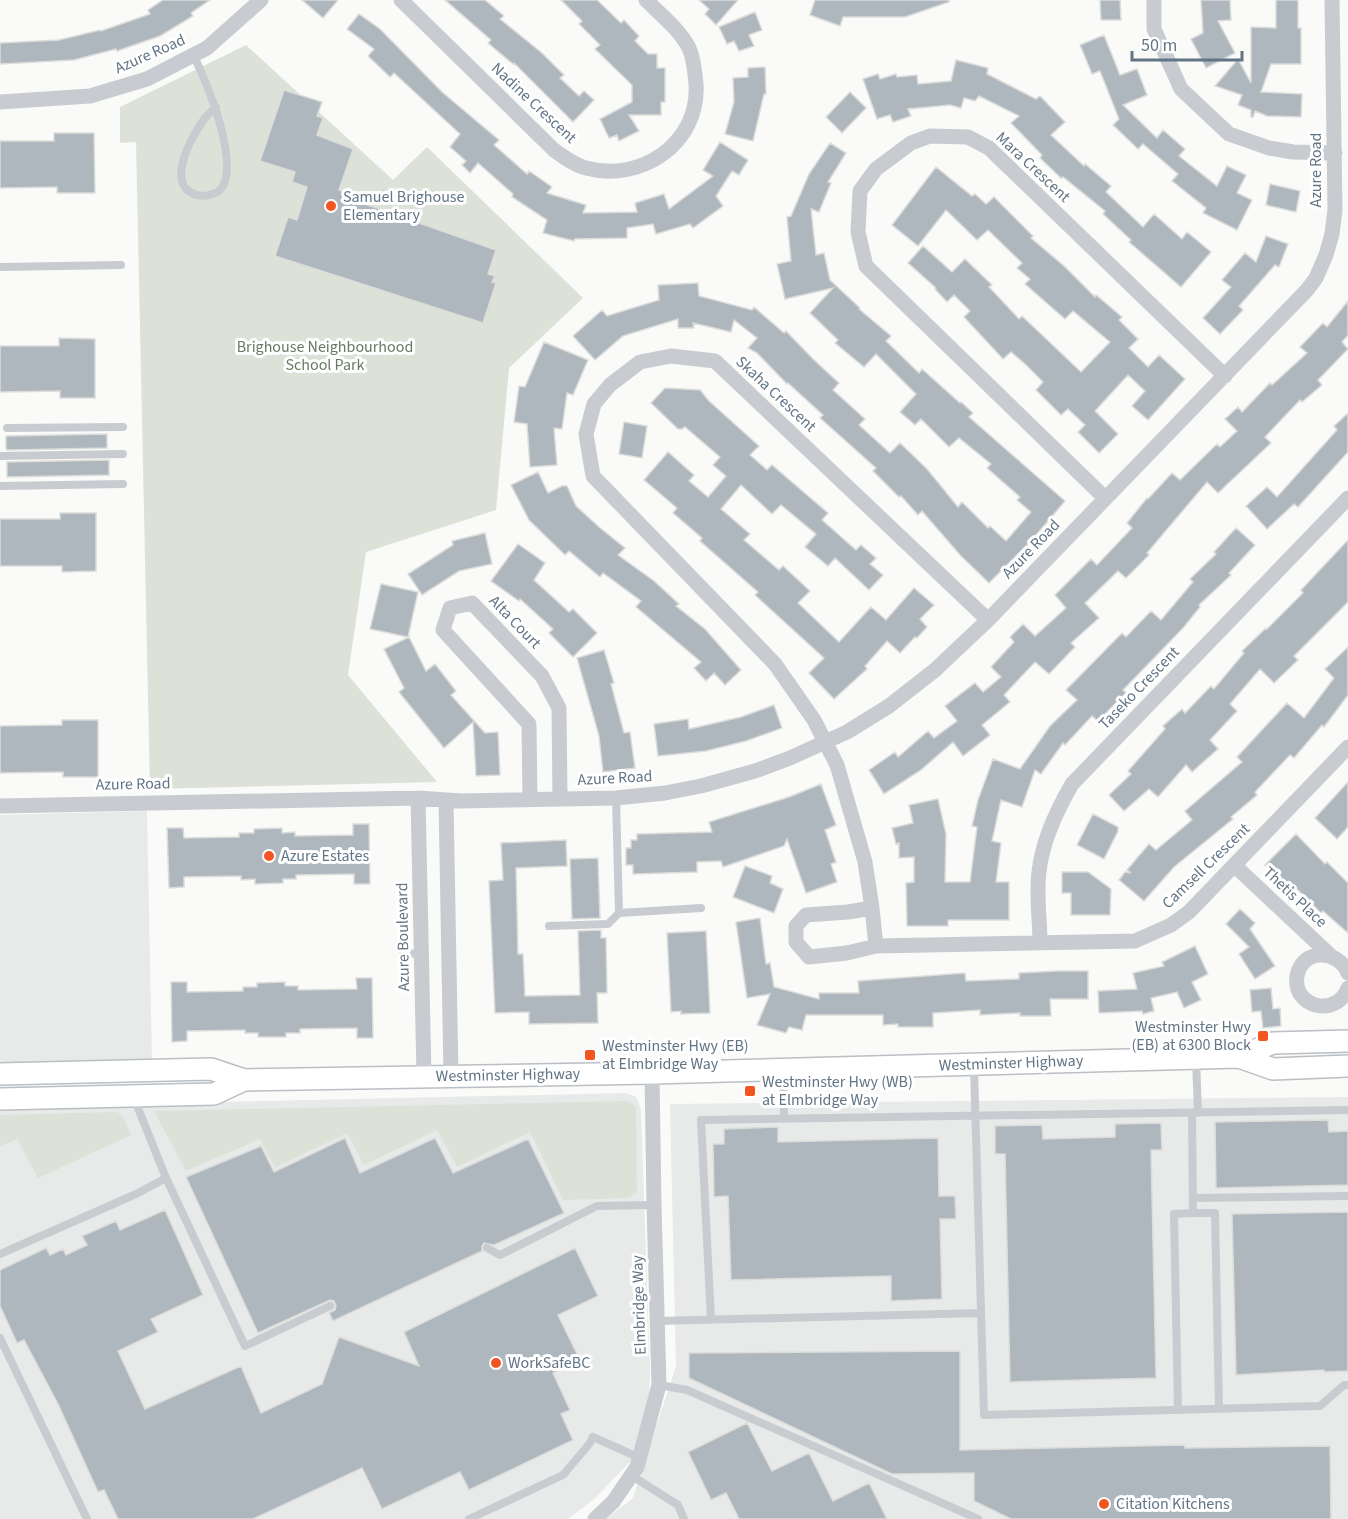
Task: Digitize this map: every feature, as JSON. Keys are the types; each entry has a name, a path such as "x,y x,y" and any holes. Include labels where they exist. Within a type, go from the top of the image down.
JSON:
{"main road":[{"name":"Westminster Highway","path":"1239,1057 1273,1043 1348,1041"},
{"name":"Westminster Highway","path":"0,1074 211,1069 244,1080 1239,1057 1273,1069 1348,1066"},
{"name":"Westminster Highway","path":"0,1099 214,1094 244,1080"}],"street":[{"name":"Azure Road","path":"0,102 90,96 110,92 147,79 207,48 261,0"},
{"name":"Nadine Crescent","path":"401,0 554,150 585,168 610,171 634,168 662,156 675,145 684,132 697,96 693,59 689,49 674,27 646,0"},
{"path":"1154,0 1155,29 1180,89 1229,134 1285,151 1335,153"},
{"name":"Azure Road","path":"0,806 418,798 530,800 616,798 665,793 755,771 847,732 889,706 935,670 988,620 1225,376 1316,278 1332,234 1335,210 1335,153 1341,42 1332,0"},
{"name":"Mara Crescent","path":"1105,498 866,266 858,232 860,191 876,169 911,143 930,136 968,137 989,148 1225,376"},
{"name":"Skaha Crescent","path":"826,742 776,664 593,476 586,434 594,404 610,385 640,362 671,356 715,362 988,620"},
{"name":"Taseko Crescent","path":"1040,943 1039,872 1052,823 1060,803 1072,784 1348,498"},
{"name":"Alta Court","path":"530,800 529,724 443,630 450,608 472,603 542,676 559,708 560,799"},
{"path":"826,742 837,765 865,862 876,946"},
{"name":"Camsell Crescent","path":"872,908 806,915 796,926 796,942 809,957 847,953 876,946 1135,941 1171,925 1189,912 1347,749"},
{"name":"Azure Boulevard","path":"418,798 424,1076"},
{"path":"446,800 451,1076"},
{"name":"Thetis Place","path":"1234,865 1331,956 1339,960 1348,973"},
{"path":"1331,956 1317,955 1303,963 1297,977 1299,992 1310,1003 1325,1007 1338,1002 1348,988"},
{"name":"Elmbridge Way","path":"595,1519 613,1502 632,1476 640,1458 659,1385 652,1072"}],"lane":[{"path":"193,55 216,107 225,148 225,182 218,191 207,196 197,195 187,190 181,181 180,169 203,120 216,107"},
{"path":"0,267 121,265"},
{"path":"7,428 123,427"},
{"path":"0,456 123,454"},
{"path":"0,486 123,484"},
{"path":"616,798 619,913"},
{"path":"549,926 608,924 619,913 701,908"},
{"path":"404,953 422,954"},
{"path":"1193,1214 1196,1058"},
{"path":"974,1064 984,1415 1320,1406 1344,1385 1348,1385"},
{"path":"783,1068 784,1119"},
{"path":"133,1096 165,1178 245,1346 330,1306"},
{"path":"711,1320 701,1120 1348,1110"},
{"path":"0,1254 136,1194 165,1178"},
{"path":"1193,1198 1348,1196"},
{"path":"487,1248 500,1255 597,1206 654,1204"},
{"path":"1178,1410 1174,1214 1215,1213 1219,1408"},
{"path":"657,1321 981,1313"},
{"path":"0,1338 87,1519"},
{"path":"659,1385 687,1390 978,1519"},
{"path":"470,1519 563,1475 593,1437 640,1458"},
{"path":"632,1476 678,1505 684,1519"}],"shaded area":[{"path":"147,811 152,1062 0,1065 0,815"},
{"path":"626,1093 636,1097 641,1109 649,1395 631,1461 593,1500 568,1519 0,1519 0,1107"},
{"path":"1348,1097 1348,1519 606,1519 633,1498 676,1366 670,1104"}],"green space":[{"name":"Brighouse Neighbourhood School Park","path":"246,45 393,180 427,147 583,298 509,368 496,510 366,552 348,675 437,782 150,789 136,142 120,143 120,107"},
{"path":"628,1101 636,1106 637,1192 629,1198 563,1200 530,1132 457,1167 437,1130 364,1165 347,1133 275,1168 260,1139 186,1171 154,1111"},
{"path":"117,1112 123,1116 131,1135 38,1178 17,1139 0,1147 0,1115"}],"building":[{"path":"163,0 210,0 191,13 193,16 160,36 117,51 116,49 74,60 0,64 0,43 59,40 101,31 150,14 148,10"},
{"path":"302,0 338,0 323,18"},
{"path":"445,0 485,0 504,16 500,19 542,53 564,75 560,78 579,96 584,91 594,100 573,122 514,63 488,43 491,40"},
{"path":"561,0 597,0 621,23 624,20 639,36 635,41 648,54 657,54 657,68 665,68 665,102 661,102 661,115 629,115 639,131 619,141 617,135 609,138 600,119 632,102 632,85 595,49 600,45 579,24 582,21"},
{"path":"699,0 738,0 716,25 705,14 709,9"},
{"path":"815,0 949,0 949,2 905,17 843,17 840,26 810,15"},
{"path":"1100,0 1120,0 1121,20 1101,20"},
{"path":"1201,0 1230,0 1231,20 1218,21 1235,53 1206,68 1191,39 1203,33"},
{"path":"1276,0 1298,0 1301,64 1271,64 1261,92 1302,94 1301,117 1267,116 1255,111 1251,117 1251,110 1238,105 1242,95 1215,86 1238,59 1251,83 1251,27 1276,28"},
{"path":"755,12 762,30 749,35 754,46 739,51 734,41 727,44 719,27"},
{"path":"359,14 380,29 442,92 499,140 494,145 527,174 529,171 552,187 547,193 586,205 583,213 637,212 635,203 664,194 669,209 713,176 703,170 720,142 748,160 739,175 732,171 716,196 723,206 693,228 690,224 656,234 653,224 627,228 627,238 575,239 574,241 543,233 547,220 512,197 513,194 478,163 470,173 462,165 466,161 450,147 460,134 394,73 390,77 368,56 374,49 347,29"},
{"path":"1104,35 1120,75 1137,69 1147,95 1123,105 1157,138 1163,130 1185,149 1179,156 1217,186 1227,166 1246,175 1237,193 1252,200 1237,230 1203,213 1206,208 1172,181 1178,174 1143,144 1138,149 1113,125 1119,119 1100,71 1092,74 1080,45"},
{"path":"956,60 988,68 987,74 1036,99 1040,96 1065,122 1051,135 1084,166 1085,164 1111,186 1106,192 1143,227 1154,214 1182,239 1187,232 1211,252 1181,287 1129,242 1131,240 1103,214 1105,211 1063,177 1061,178 1040,158 1042,155 1011,123 1019,116 979,96 975,101 964,98 961,108 950,105 908,109 911,116 893,122 890,115 877,119 863,79 878,74 880,79 896,74 897,77 917,75 918,84 951,81"},
{"path":"765,67 766,94 764,94 753,141 725,134 734,102 733,78 748,77 748,68"},
{"name":"Samuel Brighouse Elementary","path":"284,90 322,102 317,116 323,118 317,135 353,149 339,190 359,196 357,201 496,250 488,274 495,276 492,282 496,283 483,323 275,256 288,217 297,220 307,187 292,182 295,172 260,161"},
{"path":"850,92 866,108 842,133 826,117"},
{"path":"54,133 94,133 95,193 57,193 57,187 0,188 0,141 54,141"},
{"path":"830,143 846,153 828,182 831,183 819,212 811,209 816,255 824,253 830,280 891,336 886,341 919,373 922,369 961,402 973,413 969,417 1065,501 1031,541 989,583 961,556 922,511 918,515 873,471 876,468 820,418 823,415 787,384 757,353 748,348 757,338 734,320 731,332 693,323 694,328 678,328 678,319 623,336 595,360 573,336 602,310 607,316 659,300 658,285 698,283 699,296 752,310 754,307 784,333 786,331 839,383 833,390 865,419 859,425 890,453 900,443 927,469 958,507 962,502 988,528 990,526 1006,541 1031,512 1017,500 1020,497 987,468 991,464 959,438 949,447 921,419 915,425 900,412 916,394 876,354 864,367 835,343 838,340 810,313 833,288 785,299 777,264 791,261 787,217 791,216 809,174"},
{"path":"936,167 972,196 975,194 986,204 994,197 1033,236 1031,238 1095,297 1096,295 1122,317 1119,320 1138,339 1129,348 1148,367 1159,355 1185,379 1148,420 1132,406 1145,391 1128,375 1095,411 1118,434 1099,453 1078,432 1085,425 1068,409 1061,415 1036,390 1043,382 1025,364 1011,352 1003,359 964,317 970,311 954,295 947,302 936,288 908,263 923,246 952,272 965,259 992,285 989,287 1019,319 1022,316 1081,372 1110,342 1073,311 1065,319 1025,284 1030,279 1017,268 1022,263 988,230 977,240 946,210 918,246 892,225"},
{"path":"1270,184 1300,191 1296,212 1266,205"},
{"path":"1266,236 1288,244 1279,267 1275,265 1239,306 1243,310 1220,334 1203,318 1231,287 1222,280 1245,253 1256,262"},
{"path":"1348,301 1348,335 1342,342 1348,349 1318,380 1322,385 1302,402 1300,400 1265,437 1271,443 1218,493 1207,482 1147,553 1149,555 1126,578 1118,571 1085,603 1099,618 1071,643 1075,647 1049,674 1035,662 1004,695 1010,702 982,725 990,735 963,756 953,742 921,770 884,794 869,770 895,752 898,757 928,731 934,738 957,721 945,706 975,683 983,692 1001,677 991,667 1014,642 1010,637 1023,624 1035,636 1066,608 1055,595 1091,559 1097,565 1132,528 1127,523 1147,498 1172,473 1180,480 1217,444 1220,447 1237,431 1225,419 1238,407 1242,412 1270,383 1272,385 1307,353 1300,347 1323,323 1327,327"},
{"path":"59,338 95,339 95,398 60,398 60,391 0,392 0,346 59,346"},
{"path":"544,342 588,360 573,395 567,393 562,429 554,428 557,465 530,467 527,424 514,422 519,386 525,387"},
{"path":"665,388 700,390 759,446 750,455 767,470 772,465 828,513 822,520 856,550 861,545 876,558 870,564 883,575 869,590 835,558 828,566 805,547 816,534 781,505 772,514 741,485 721,509 750,534 744,540 779,570 783,566 810,591 798,603 839,642 871,607 886,620 914,588 934,605 920,619 927,627 917,638 915,637 900,653 887,641 865,666 867,669 834,699 809,673 824,658 755,595 758,592 700,541 702,538 673,513 677,508 644,480 668,452 694,475 689,481 708,497 726,476 713,465 720,457 685,427 678,429 651,403"},
{"path":"1348,413 1348,452 1298,507 1294,504 1267,529 1246,506 1267,487 1277,497 1337,430 1334,426"},
{"path":"624,422 647,426 642,458 619,454"},
{"path":"107,434 107,448 7,450 6,448 6,436"},
{"path":"109,460 109,475 7,477 7,462"},
{"path":"538,472 548,493 567,486 576,506 625,548 618,555 654,581 679,604 676,606 705,629 741,670 725,685 714,673 706,681 694,668 701,662 636,607 641,601 603,573 600,577 569,551 565,555 529,520 511,485"},
{"path":"60,513 96,513 96,571 62,572 62,566 0,566 0,519 60,519"},
{"path":"1236,528 1255,545 1229,573 1231,575 1199,605 1200,607 1184,627 1123,690 1126,693 1098,721 1092,716 1065,745 1063,743 1041,774 1035,770 1022,807 1001,800 992,841 1001,843 996,882 1009,882 1009,920 948,920 948,926 907,926 906,883 914,882 914,857 899,858 899,843 896,844 892,828 913,823 909,805 938,799 946,834 945,882 970,882 977,827 972,826 978,800 993,759 1020,769 1050,726 1077,700 1066,690 1122,633 1126,637 1151,611 1161,620 1193,582 1190,579 1216,554 1214,552"},
{"path":"485,533 492,564 459,571 422,595 408,574 453,545 452,541"},
{"path":"1348,540 1348,602 1294,656 1298,660 1274,683 1260,669 1230,704 1237,711 1210,740 1218,749 1192,772 1186,765 1158,797 1149,789 1124,811 1109,795 1131,774 1128,771 1165,729 1163,726 1182,709 1185,713 1211,686 1214,689 1244,653 1242,651 1303,593 1301,590"},
{"path":"518,544 545,563 534,580 569,612 573,609 597,633 573,657 549,633 553,629 520,599 519,601 491,581"},
{"path":"381,584 418,592 408,637 370,629"},
{"path":"409,637 426,671 435,664 456,691 451,695 485,733 498,732 500,775 476,776 473,722 444,748 399,692 404,688 384,649"},
{"path":"1348,647 1348,695 1324,727 1322,725 1294,758 1290,755 1255,792 1257,795 1231,817 1233,819 1174,867 1144,901 1119,880 1125,872 1131,873 1127,870 1149,844 1156,850 1192,820 1185,811 1242,762 1237,757 1287,703 1304,718 1334,678 1325,669"},
{"path":"604,650 614,683 611,684 624,733 630,732 635,768 603,772 599,736 577,658"},
{"path":"774,705 782,728 746,741 706,751 658,756 654,724 688,719 689,729 741,717"},
{"path":"62,720 98,720 98,777 63,777 63,772 0,773 0,726 62,725"},
{"path":"1348,782 1348,827 1337,839 1315,818"},
{"path":"821,784 836,825 825,830 836,862 831,864 837,882 806,893 787,839 784,846 723,867 721,861 697,862 697,872 633,874 633,865 626,865 626,848 631,848 631,840 637,840 637,834 712,832 709,822 789,797"},
{"path":"1093,814 1118,827 1104,859 1077,845"},
{"name":"Azure Estates","path":"353,824 369,824 370,884 354,884 354,874 296,875 296,879 283,879 283,883 255,884 255,879 241,880 241,876 184,877 184,887 169,888 167,828 183,828 184,838 239,837 239,833 254,833 254,829 282,828 282,833 295,832 295,836 353,835"},
{"path":"1296,834 1325,864 1327,862 1348,883 1348,933 1323,911 1321,913 1295,887 1291,892 1265,865"},
{"path":"566,840 567,866 516,868 518,954 523,954 525,996 580,995 578,931 601,930 601,938 606,938 607,993 597,993 598,1023 529,1024 529,1012 495,1013 489,881 503,880 501,843"},
{"path":"598,858 600,918 572,919 570,859"},
{"path":"745,866 772,876 770,883 783,889 774,913 733,897"},
{"path":"1062,872 1088,872 1111,889 1110,915 1071,915 1071,893 1062,893"},
{"path":"1240,909 1255,923 1250,929 1275,966 1255,979 1239,954 1249,947 1226,924"},
{"path":"760,918 766,964 770,963 774,987 819,999 819,993 859,993 858,981 965,973 966,981 1019,979 1019,973 1088,971 1088,999 1050,999 1051,1016 1020,1016 1020,1013 980,1015 980,1010 933,1013 933,1027 883,1025 883,1015 806,1015 802,1030 789,1027 786,1033 757,1025 770,994 747,998 736,922"},
{"path":"706,931 710,1013 671,1012 667,933"},
{"path":"1195,946 1208,974 1192,982 1201,1000 1184,1008 1177,992 1151,998 1154,1011 1143,1014 1142,1011 1099,1013 1098,991 1137,989 1133,973 1164,966 1162,962"},
{"path":"356,978 372,978 373,1038 357,1038 357,1028 300,1029 300,1033 286,1033 286,1037 258,1037 258,1033 245,1033 245,1030 187,1031 187,1041 172,1042 171,982 187,982 187,992 243,991 243,987 257,987 257,983 285,982 285,986 298,986 298,990 357,989"},
{"path":"1271,988 1273,1009 1280,1008 1281,1026 1263,1028 1261,1011 1252,1012 1250,990"},
{"path":"1328,1120 1329,1132 1348,1131 1348,1185 1216,1188 1215,1122"},
{"path":"1161,1123 1162,1150 1151,1150 1156,1378 1010,1382 1005,1154 995,1154 995,1126 1042,1125 1043,1139 1115,1137 1115,1124"},
{"path":"778,1127 778,1142 938,1138 939,1196 955,1196 956,1219 940,1219 942,1299 891,1301 891,1276 731,1280 728,1196 714,1197 713,1144 724,1144 724,1129"},
{"path":"345,1138 360,1173 435,1138 453,1173 528,1139 564,1213 494,1245 484,1243 482,1251 333,1321 329,1313 335,1310 336,1306 334,1301 330,1300 258,1333 186,1177 261,1146 274,1172"},
{"name":"WorkSafeBC","path":"165,1210 203,1295 151,1319 158,1332 118,1351 145,1409 241,1366 261,1413 322,1384 339,1337 419,1366 404,1332 575,1248 598,1296 558,1315 580,1360 553,1373 570,1410 561,1414 573,1440 469,1490 460,1472 382,1509 362,1468 253,1519 118,1519 104,1490 98,1492 58,1404 24,1340 17,1343 0,1306 0,1270 46,1248 50,1255 63,1249 66,1255 87,1245 82,1236 116,1221 120,1230"},
{"path":"1348,1212 1348,1371 1324,1372 1324,1370 1236,1375 1232,1214"},
{"path":"960,1351 960,1450 1184,1445 1185,1448 1330,1446 1331,1519 1011,1519 974,1501 974,1473 892,1474 689,1378 689,1353"},
{"path":"747,1423 772,1471 809,1453 833,1501 869,1483 887,1519 739,1519 726,1493 711,1500 688,1452"}],"place":[{"name":"Samuel Brighouse Elementary","path":"331,206"},
{"name":"Azure Estates","path":"269,856"},
{"name":"Westminster Hwy (EB) at 6300 Block","path":"1263,1036"},
{"name":"Westminster Hwy (EB) at Elmbridge Way","path":"590,1055"},
{"name":"Westminster Hwy (WB) at Elmbridge Way","path":"750,1091"},
{"name":"WorkSafeBC","path":"496,1363"},
{"name":"Citation Kitchens","path":"1104,1504"}]}
